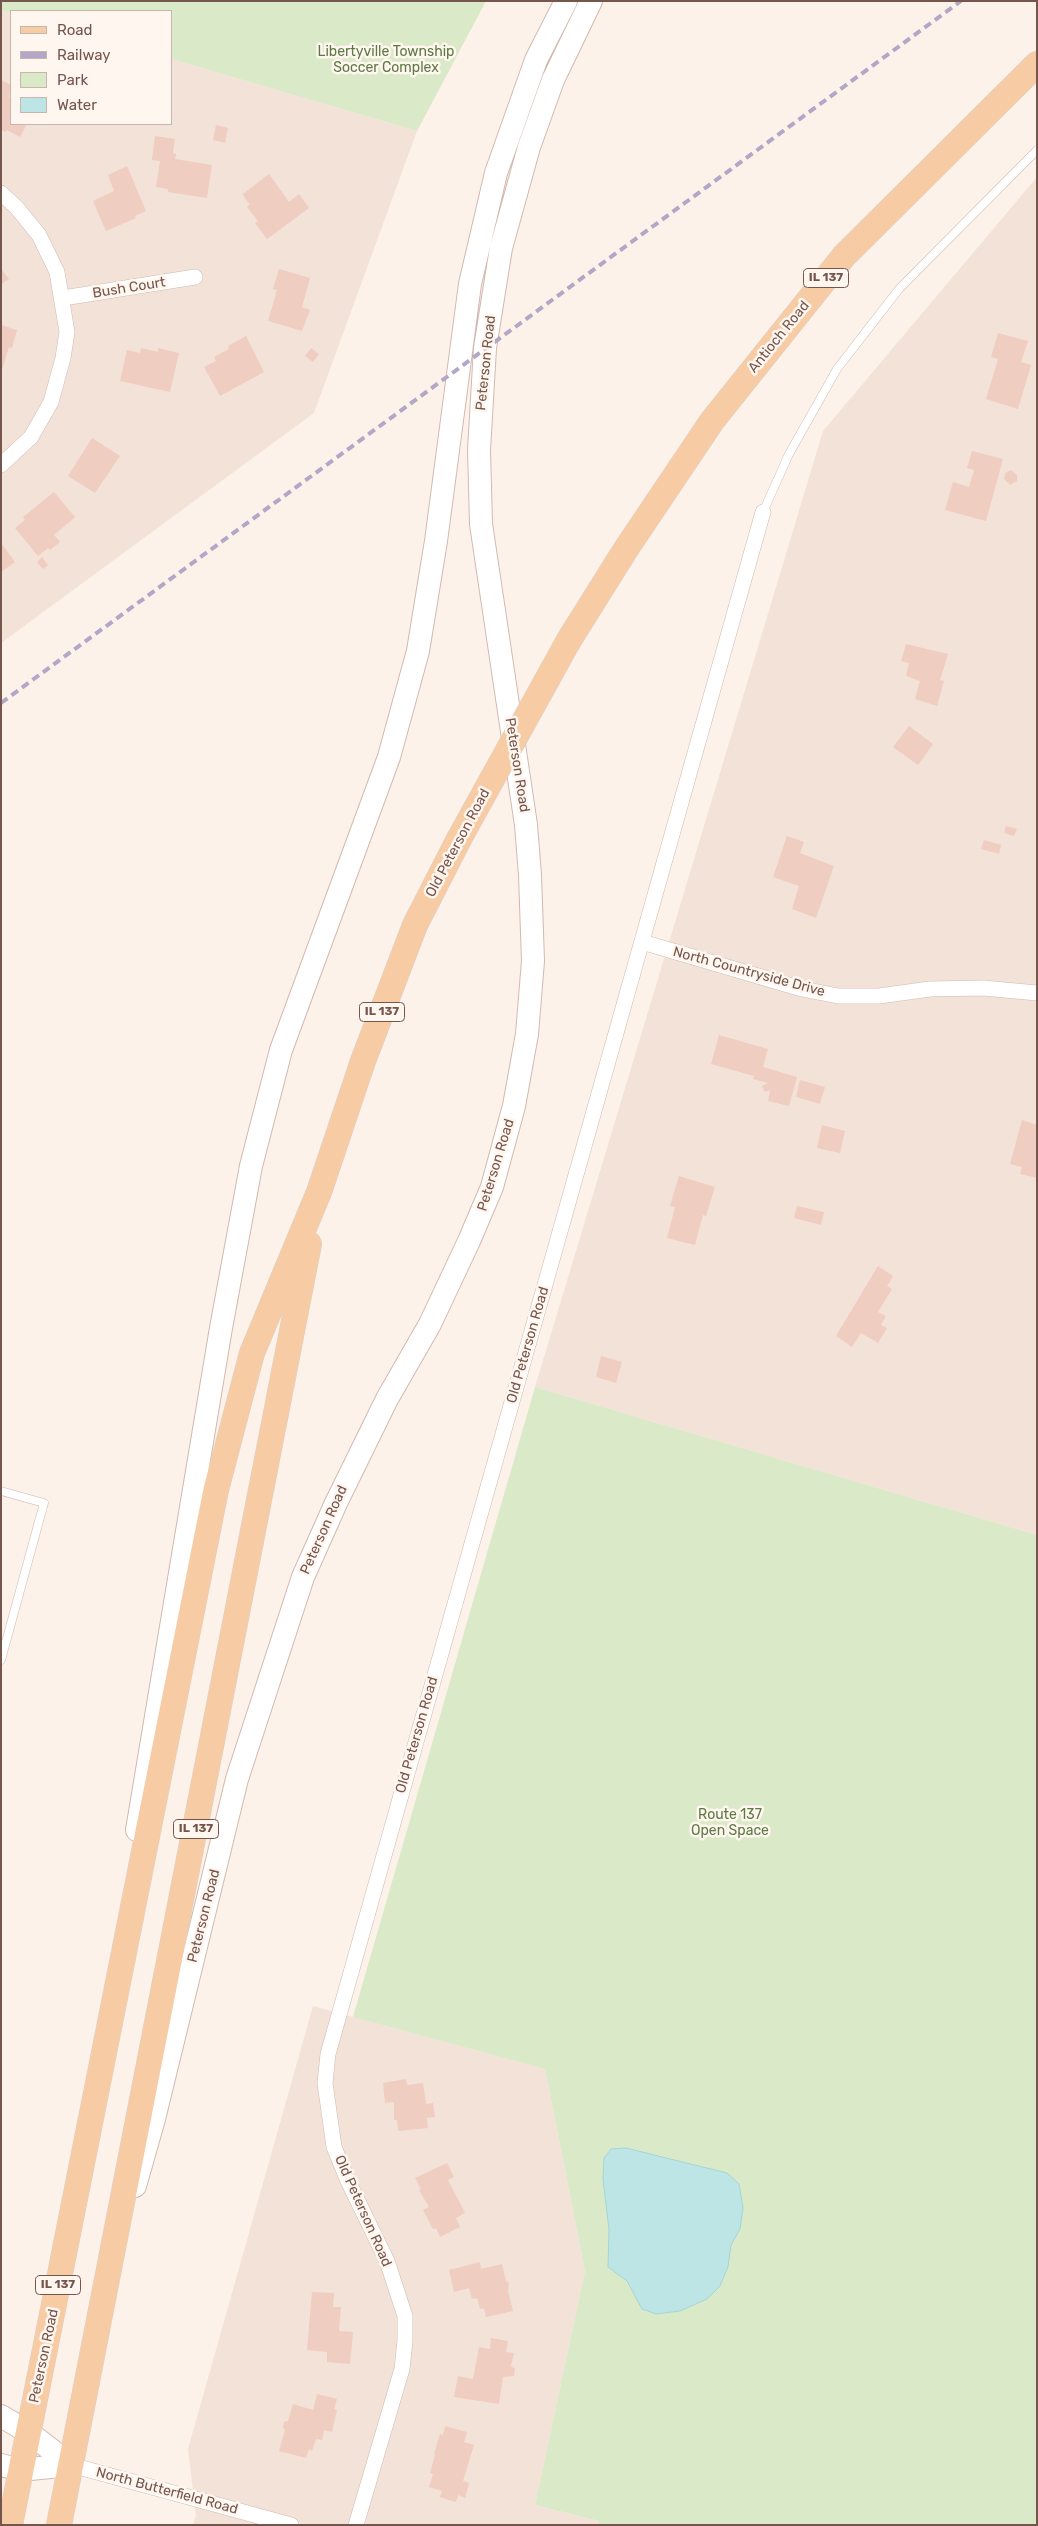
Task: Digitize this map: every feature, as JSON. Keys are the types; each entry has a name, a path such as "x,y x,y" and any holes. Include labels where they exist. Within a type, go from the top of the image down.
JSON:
{"main road":[{"name":"Peterson Road","path":"96,2099 150,1744 220,1328 251,1166 281,1050 388,757 418,651 436,542 470,284 496,173 536,60 566,1"},
{"name":"Peterson Road","path":"108,2283 154,2119 237,1778 303,1577 336,1503 387,1399 430,1324 469,1241 492,1187 514,1106 527,1034 533,961 531,884 526,824 481,524 479,450 486,348 501,248 529,147 552,80 591,1"},
{"name":"Antioch Road","path":"646,518 712,420 844,256 1037,64"},
{"name":"Old Peterson Road","path":"319,1192 363,1061 415,926 460,839 569,640 646,518"},
{"name":"Peterson Road","path":"10,2525 11,2467 28,2432 96,2099 216,1490 252,1353 319,1192"},
{"name":"Peterson Road","path":"59,2525 108,2283 319,1192"},
{"name":"North Butterfield Road","path":"1,2416 28,2432 71,2465"},
{"name":"North Butterfield Road","path":"11,2467 71,2465"}],"street":[{"path":"1,193 18,208 39,235 57,272 68,332 51,402 31,437 1,465"},
{"name":"Bush Court","path":"63,298 195,277"},
{"path":"642,942 763,512"},
{"name":"North Countryside Drive","path":"642,942 802,989 838,996 879,996 930,989 983,988 1037,993"},
{"name":"Old Peterson Road","path":"356,2525 402,2369 405,2316 387,2261 348,2181 334,2146 325,2083 328,2054 642,942"},
{"name":"North Butterfield Road","path":"71,2465 292,2525"}],"lane":[{"path":"763,512 789,454 837,369 899,289 1037,150"},
{"path":"1,1491 44,1503 1,1660"}],"shaded area":[{"path":"1,10 10,13 10,125 172,125 172,59 417,131 314,413 1,643"},
{"path":"1037,177 1037,1535 535,1387 823,431"},
{"path":"313,2006 545,2069 585,2271 535,2505 599,2521 598,2525 193,2525 196,2515 188,2449"}],"green space":[{"name":"Libertyville Township Soccer Complex","path":"1,1 486,1 417,131 172,59 172,10 10,10 10,13 1,10"},
{"name":"Route 137 Open Space","path":"535,1387 1037,1535 1037,2525 598,2525 599,2521 535,2505 585,2271 545,2069 353,2017"}],"water":[{"path":"626,2148 727,2173 739,2184 743,2208 740,2229 731,2245 728,2267 720,2286 707,2299 680,2311 656,2314 642,2309 627,2281 608,2267 609,2230 603,2179 604,2158 611,2149"}],"building":[{"path":"1,80 10,84 10,125 26,125 20,137 7,130 6,132 1,130"},
{"path":"216,125 228,128 225,143 213,140"},
{"path":"155,136 175,139 173,153 176,154 175,159 212,165 207,198 168,192 168,189 156,187 160,161 152,160"},
{"path":"127,166 146,211 135,216 136,218 106,231 93,201 114,191 108,175"},
{"path":"269,174 289,202 299,194 309,208 267,239 255,223 258,221 247,207 250,204 243,194"},
{"path":"1,269 9,279 1,284"},
{"path":"279,269 310,278 302,307 310,310 302,331 268,321 277,290 273,289"},
{"path":"1,325 17,330 12,348 9,347 2,370"},
{"path":"998,333 1028,341 1021,362 1031,365 1018,409 986,399 998,359 991,357"},
{"path":"246,336 264,372 220,396 204,367 216,361 214,357 229,349 228,346"},
{"path":"141,348 158,352 158,348 179,353 170,392 120,381 127,350 140,353"},
{"path":"311,348 319,354 313,362 305,356"},
{"path":"92,438 120,456 95,493 68,476"},
{"path":"972,451 1003,459 986,521 945,510 953,482 969,487 974,470 967,468"},
{"path":"1011,470 1017,475 1017,481 1010,485 1004,479 1005,473"},
{"path":"54,492 75,517 54,535 60,542 38,556 15,528 25,520 23,517"},
{"path":"1,543 15,562 1,572"},
{"path":"42,557 48,565 43,569 37,562"},
{"path":"906,644 948,654 940,680 944,681 937,706 915,699 920,681 906,676 909,663 901,661"},
{"path":"909,726 933,744 918,765 893,747"},
{"path":"1006,826 1017,829 1014,836 1004,833"},
{"path":"787,836 804,842 800,853 834,866 816,918 792,909 799,886 773,877"},
{"path":"984,840 1001,845 999,854 981,849"},
{"path":"719,1035 768,1049 763,1067 797,1077 789,1106 768,1101 770,1090 765,1092 762,1086 768,1083 753,1079 754,1076 711,1064"},
{"path":"800,1080 825,1087 820,1104 796,1097"},
{"path":"1022,1120 1037,1125 1037,1178 1020,1174 1022,1167 1010,1164"},
{"path":"822,1125 845,1131 840,1153 817,1148"},
{"path":"679,1176 715,1187 706,1216 703,1215 695,1245 667,1238 675,1207 670,1206"},
{"path":"797,1206 824,1212 821,1225 794,1218"},
{"path":"878,1266 893,1276 887,1286 892,1289 878,1312 886,1316 881,1325 887,1328 878,1343 861,1333 852,1347 836,1336"},
{"path":"601,1356 622,1362 616,1383 596,1377"},
{"path":"406,2079 407,2085 423,2083 426,2104 433,2103 435,2117 427,2118 428,2128 398,2131 397,2120 394,2120 394,2102 385,2103 383,2083"},
{"path":"447,2163 454,2177 448,2180 465,2213 456,2218 460,2227 440,2237 436,2228 433,2229 423,2210 429,2207 419,2190 421,2189 415,2178"},
{"path":"480,2262 481,2269 502,2264 506,2281 509,2283 508,2291 513,2311 486,2317 484,2308 480,2309 477,2298 472,2299 469,2288 454,2292 449,2270"},
{"path":"312,2292 334,2293 333,2307 341,2307 339,2331 353,2332 350,2364 327,2362 327,2352 307,2350"},
{"path":"491,2338 508,2341 506,2352 514,2353 511,2366 515,2369 514,2376 503,2377 499,2404 454,2397 458,2376 473,2379 479,2347 490,2349"},
{"path":"317,2394 337,2399 334,2409 337,2410 332,2432 324,2430 322,2440 316,2439 312,2451 309,2449 306,2458 279,2451 285,2430 283,2427 284,2422 288,2421 293,2404 313,2410"},
{"path":"445,2426 467,2432 464,2442 474,2445 463,2481 469,2483 465,2498 458,2495 456,2502 440,2497 442,2491 429,2487 433,2474 430,2473 434,2454 440,2434 443,2435"}],"railway":[{"path":"1,703 961,1"}]}
